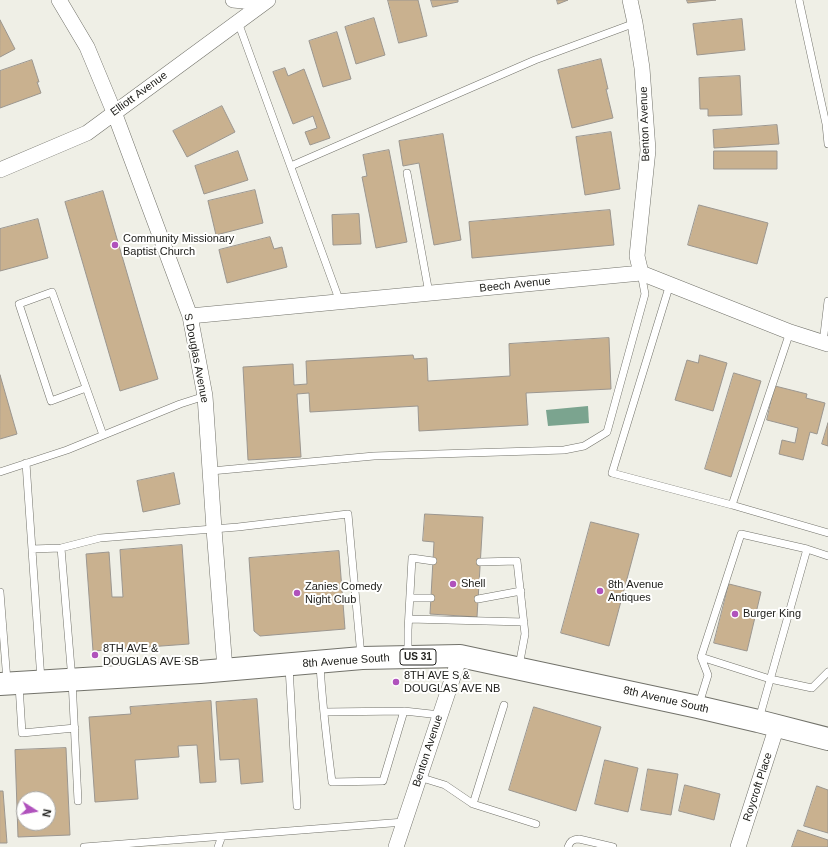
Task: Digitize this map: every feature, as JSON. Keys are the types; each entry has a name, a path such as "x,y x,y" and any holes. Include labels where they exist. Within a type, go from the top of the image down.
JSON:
{"main road":[{"name":"8th Avenue South","path":"9,684 200,672 362,658 460,656 698,707 828,739"}],"street":[{"name":"S Douglas Avenue","path":"59,0 87,47 114,112 190,316 205,396 225,669"},
{"path":"233,0 266,1"},
{"name":"Benton Avenue","path":"630,0 642,68 648,150 637,256 641,273"},
{"name":"Elliott Avenue","path":"0,170 86,133 266,1"},
{"name":"Beech Avenue","path":"190,316 641,273 670,283 790,332 825,344"},
{"name":"Benton Avenue","path":"396,847 460,656"},
{"name":"Roycroft Place","path":"738,847 768,724"}],"lane":[{"path":"799,0 826,124 828,144"},
{"path":"238,22 340,302"},
{"path":"291,166 535,60 635,23"},
{"path":"407,173 430,293"},
{"path":"211,471 374,456 564,450 584,446 607,432 645,294 641,273"},
{"path":"670,283 612,473 732,505 828,533"},
{"path":"86,388 51,401 19,304 52,292 103,435"},
{"path":"825,344 828,301"},
{"path":"732,505 790,332"},
{"path":"0,472 67,450 180,404 205,396"},
{"path":"26,464 41,682"},
{"path":"32,549 61,548 100,538 214,529 348,514 362,658"},
{"path":"698,707 708,675 700,657 741,534 808,549 828,556"},
{"path":"61,548 72,680 78,801"},
{"path":"768,724 770,679 808,549"},
{"path":"408,657 412,558 433,561"},
{"path":"480,562 517,561 525,634 518,668"},
{"path":"478,599 521,591"},
{"path":"0,592 9,684 22,732 74,728"},
{"path":"410,598 431,598"},
{"path":"409,619 524,622"},
{"path":"700,657 770,679 812,688 828,672"},
{"path":"320,662 332,782 383,781 404,711"},
{"path":"288,665 297,806"},
{"path":"472,804 504,705"},
{"path":"324,712 404,711 440,715"},
{"path":"419,777 445,785 472,804 536,824"},
{"path":"84,847 404,822"},
{"path":"218,847 222,836"},
{"path":"568,847 569,843 574,839 579,838 613,847"}],"shaded area":[{"path":"588,406 589,423 548,426 546,410"}],"building":[{"path":"388,0 418,0 427,36 399,43"},
{"path":"431,0 458,0 458,2 433,7"},
{"path":"557,0 568,0 558,4"},
{"path":"687,0 716,0 688,3"},
{"path":"374,18 385,55 356,64 345,27"},
{"path":"742,19 745,50 697,55 693,24"},
{"path":"0,20 15,49 0,57"},
{"path":"337,32 351,79 323,87 309,41"},
{"path":"601,59 613,118 572,128 558,70"},
{"path":"32,60 41,93 0,108 0,71"},
{"path":"285,68 288,76 304,69 330,138 310,145 305,132 317,128 313,116 293,124 273,72"},
{"path":"740,76 742,115 708,116 708,109 700,109 699,78"},
{"path":"222,106 235,132 187,157 173,131"},
{"path":"777,125 779,144 714,148 713,130"},
{"path":"611,132 620,189 585,195 576,137"},
{"path":"443,134 461,240 434,245 419,163 403,166 399,141"},
{"path":"389,150 407,242 376,248 362,177 367,176 363,155"},
{"path":"238,151 248,180 204,194 195,166"},
{"path":"714,151 777,151 777,169 714,169"},
{"path":"255,190 263,223 216,235 208,201"},
{"path":"103,191 158,379 120,391 65,202"},
{"path":"699,205 768,223 757,264 688,245"},
{"path":"610,210 614,245 472,258 469,222"},
{"path":"359,214 361,244 333,245 332,215"},
{"path":"38,219 48,258 0,271 0,229"},
{"path":"270,237 274,249 282,247 287,267 227,283 219,250"},
{"path":"609,338 611,389 526,393 528,425 419,431 418,406 310,412 309,393 297,394 301,457 248,460 243,367 293,364 294,385 307,384 306,361 413,355 414,359 427,358 428,381 510,376 509,344"},
{"path":"700,355 727,363 713,411 675,400 687,360 698,363"},
{"path":"734,373 761,381 731,477 705,469"},
{"path":"0,375 17,434 0,439"},
{"path":"775,386 807,394 806,398 825,403 817,434 810,432 803,460 779,454 782,440 795,443 798,428 767,420"},
{"path":"828,423 828,446 822,444"},
{"path":"174,473 180,504 143,512 137,481"},
{"path":"425,514 483,517 477,617 430,614 434,542 423,541"},
{"path":"591,522 639,534 609,646 561,633"},
{"path":"182,545 189,644 93,651 86,554 109,552 112,597 123,597 120,550"},
{"name":"Zanies Comedy Night Club","path":"339,551 345,629 260,636 254,631 249,558"},
{"path":"729,584 761,592 747,651 714,643"},
{"path":"257,699 263,782 241,784 239,759 220,760 216,702"},
{"path":"211,701 216,782 200,783 197,745 178,746 179,757 135,760 138,799 95,802 89,717 131,714 130,707"},
{"path":"534,707 601,727 576,811 509,790"},
{"path":"66,748 70,835 18,837 18,831 56,831 56,791 16,791 15,750"},
{"path":"605,760 638,768 628,812 595,804"},
{"path":"648,769 678,774 671,815 641,810"},
{"path":"685,785 720,794 714,820 679,811"},
{"path":"817,786 828,790 828,833 804,826"},
{"path":"0,791 3,791 7,843 0,843"},
{"path":"798,830 828,840 828,847 792,847"}],"place":[{"name":"Community Missionary Baptist Church","path":"115,245"},
{"name":"Shell","path":"453,584"},
{"name":"8th Avenue Antiques","path":"600,591"},
{"name":"Zanies Comedy Night Club","path":"297,593"},
{"name":"Burger King","path":"735,614"},
{"name":"8TH AVE & DOUGLAS AVE SB","path":"95,655"},
{"name":"8TH AVE S & DOUGLAS AVE NB","path":"396,682"}]}
